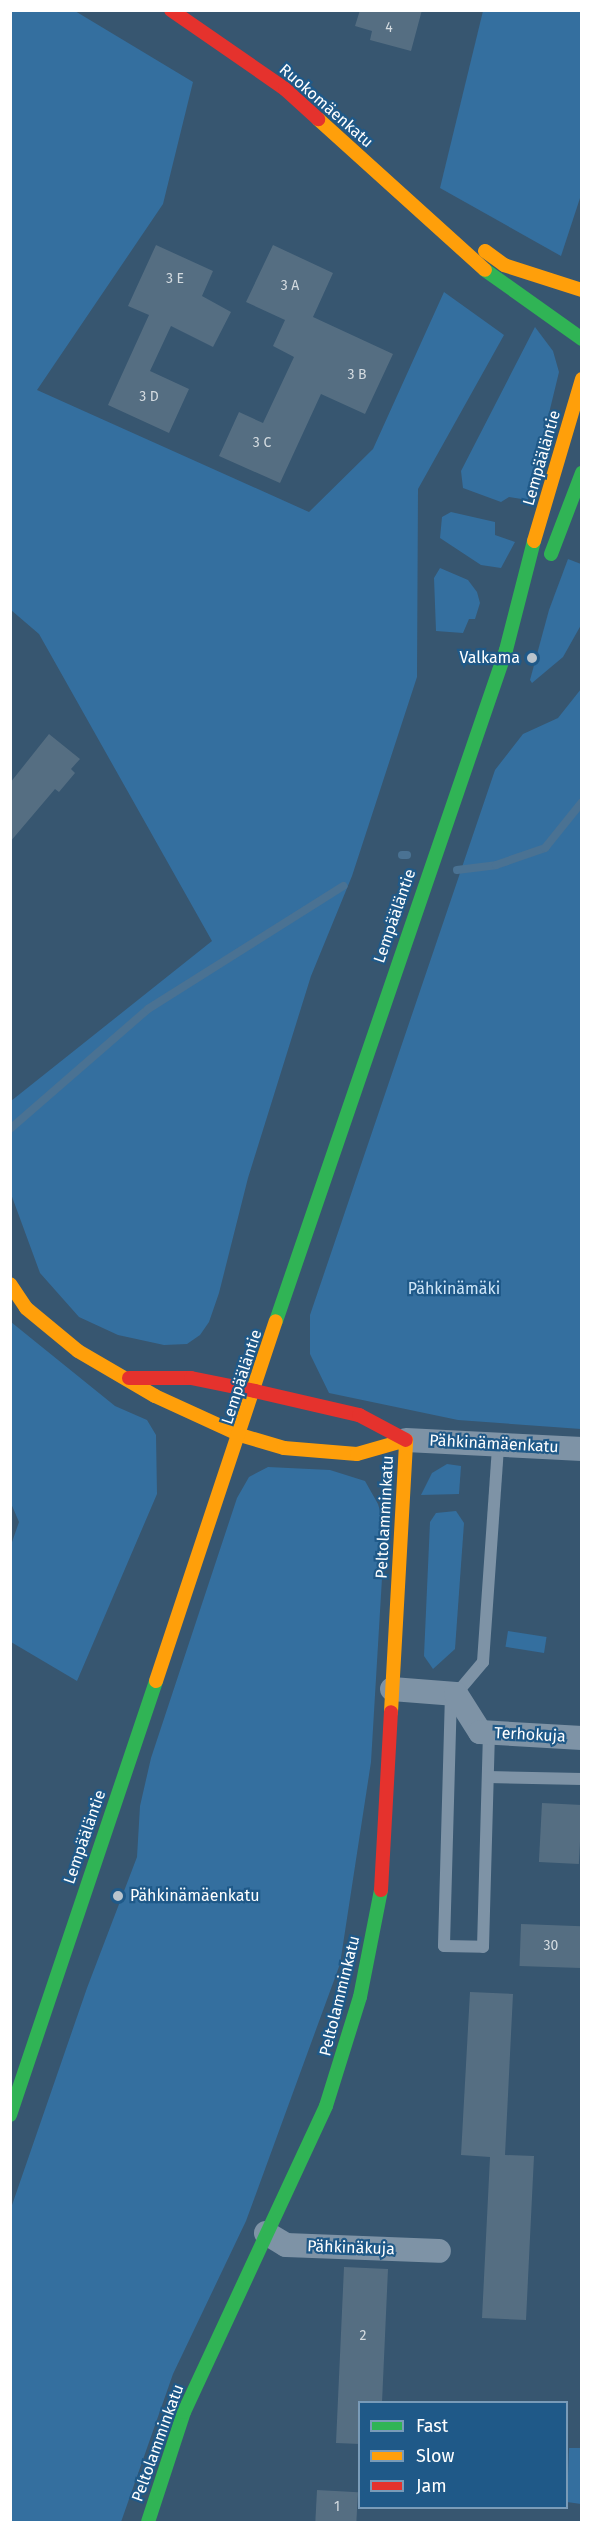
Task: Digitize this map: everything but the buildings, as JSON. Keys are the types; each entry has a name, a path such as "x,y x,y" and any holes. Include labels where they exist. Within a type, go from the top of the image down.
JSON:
{"street":[{"name":"Ruokomäenkatu","path":"178,12 285,89 450,237 476,264 582,339"},
{"name":"Ruokomäenkatu","path":"450,237 480,247 504,265 582,290"},
{"name":"Lempääläntie","path":"506,650 518,594 582,379"},
{"name":"Lempääläntie","path":"10,2115 255,1391 372,1035 506,650 542,575 582,473"},
{"name":"Pähkinämäenkatu","path":"10,1284 26,1308 50,1332 103,1366 129,1378 155,1396 240,1435 284,1448 357,1454 406,1440 582,1449"},
{"name":"Pähkinämäenkatu","path":"129,1378 191,1378 255,1391 359,1415 406,1440"},
{"name":"Peltolamminkatu","path":"148,2523 184,2412 326,2106 360,1998 381,1890 406,1440"},
{"path":"392,1689 454,1694"},
{"name":"Terhokuja","path":"454,1694 480,1732 582,1738"},
{"name":"Pähkinäkuja","path":"266,2234 286,2245 439,2251"}],"lane":[{"path":"489,1732 483,1947 444,1946 454,1694 483,1662 498,1445"},
{"path":"488,1777 582,1779"}],"green space":[{"path":"11,10 75,11 193,82 163,204 37,390 309,512 373,449 444,292 504,335 418,489 417,677 352,876 311,976 248,1178 219,1293 209,1322 200,1335 187,1344 164,1345 118,1335 79,1317 40,1273 11,1194 11,1101 212,941 39,634 11,610"},
{"path":"483,11 581,11 581,195 561,256 440,188"},
{"path":"535,327 553,351 559,372 528,500 509,497 501,502 463,488 461,471"},
{"path":"451,512 495,522 495,535 515,542 501,568 481,565 440,538 442,517"},
{"path":"568,559 581,564 581,625 563,657 532,683 530,680 549,610"},
{"path":"440,568 468,580 477,592 480,603 475,619 469,619 463,633 436,631 434,578"},
{"name":"Pähkinämäki","path":"581,689 581,1429 458,1420 329,1393 310,1354 310,1315 495,770 523,734 558,718"},
{"path":"11,1322 115,1406 147,1420 156,1435 157,1494 77,1681 11,1642 11,1545 19,1522 10,1501"},
{"path":"447,1464 461,1466 459,1494 421,1495 432,1473"},
{"path":"268,1467 330,1470 365,1481 378,1504 385,1528 371,1762 340,1964 246,2221 173,2374 121,2522 11,2522 11,2208 87,1988 137,1857 140,1806 151,1758 237,1498 249,1477"},
{"path":"456,1511 464,1523 455,1649 433,1669 424,1656 430,1522 436,1513"},
{"path":"508,1631 547,1637 544,1653 505,1647"},
{"path":"569,2448 581,2448 581,2504 568,2502"}],"waterway":[{"path":"457,870 496,865 545,848 582,802"},
{"path":"402,855 407,855"},
{"path":"10,1129 148,1009 343,886"}],"traffic: fast":[{"path":"485,270 582,339"},
{"path":"551,554 582,473"},
{"path":"276,1321 506,650 534,541"},
{"path":"10,2115 156,1681"},
{"path":"148,2522 184,2412 326,2106 360,1997 381,1890"}],"traffic: slow":[{"path":"318,119 485,270"},
{"path":"485,251 504,265 582,290"},
{"path":"534,541 582,379"},
{"path":"10,1284 26,1308 78,1351 155,1396 240,1435 284,1448 357,1454 406,1440"},
{"path":"156,1681 276,1321"},
{"path":"391,1712 406,1440"}],"traffic: jam":[{"path":"171,10 285,89 318,119"},
{"path":"129,1378 191,1378 255,1391 359,1415 406,1440"},
{"path":"381,1890 391,1712"}],"place":[{"name":"Valkama","path":"532,658"},
{"name":"Pähkinämäenkatu","path":"118,1896"}]}
